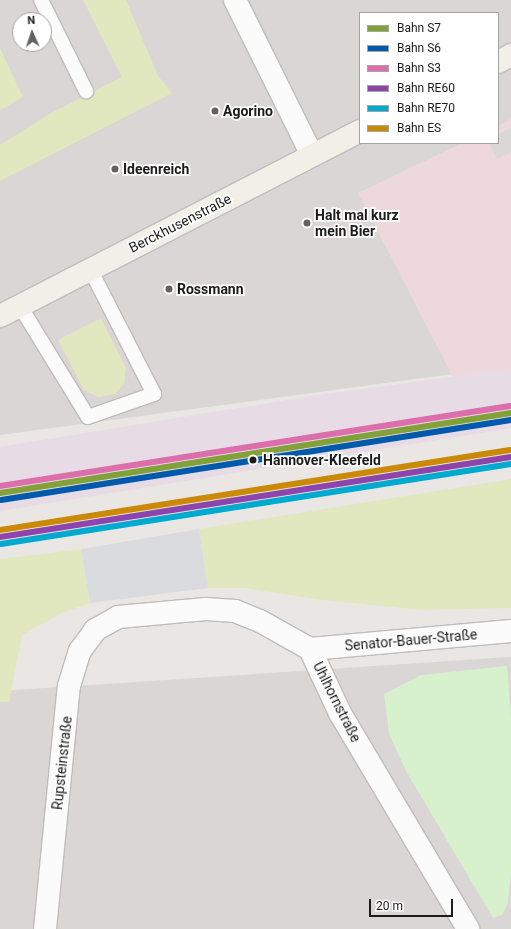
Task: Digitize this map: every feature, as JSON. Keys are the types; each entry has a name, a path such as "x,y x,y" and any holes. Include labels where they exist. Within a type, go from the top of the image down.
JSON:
{"street":[{"path":"235,0 312,155"},
{"path":"499,61 511,55"},
{"name":"Berckhusenstraße","path":"0,316 90,268 359,132"},
{"name":"Uhlhornstraße","path":"118,617 206,609 235,611 260,621 310,648 340,713 468,929"},
{"name":"Rupsteinstraße","path":"45,929 69,686 80,651 95,630 118,617"},
{"name":"Senator-Bauer-Straße","path":"310,648 511,631"}],"lane":[{"path":"41,0 86,91"},
{"path":"20,306 88,417 154,394 90,268"}],"shaded area":[{"path":"0,0 511,0 511,366 0,435"},
{"path":"511,119 511,369 453,377 358,193 460,144 499,144 499,125"},
{"path":"511,128 511,152 497,159 490,144 499,144 499,134"},
{"path":"511,369 511,428 0,511 0,447 311,396"},
{"path":"199,529 208,588 90,603 81,549"},
{"path":"511,657 511,929 0,929 0,691"}],"green space":[{"path":"83,0 126,0 158,76 172,93 0,181 0,145 51,113 122,77"},
{"path":"0,48 23,97 0,110"},
{"path":"101,318 126,368 124,384 115,394 98,397 84,390 58,340"},
{"path":"511,479 511,608 422,610 323,600 245,588 208,588 199,529"},
{"path":"81,549 90,603 62,613 22,635 9,702 0,702 0,559"},
{"path":"507,666 511,716 511,872 508,903 502,915 493,918 406,771 389,734 384,694 421,675"}],"rail line":[{"name":"S3","path":"0,486 510,406"},
{"name":"S7","path":"0,493 511,413"},
{"name":"S6","path":"1,500 511,420"},
{"name":"ES","path":"0,530 510,450"},
{"name":"RE60","path":"0,537 511,457"},
{"name":"RE70","path":"1,544 511,464"}],"place":[{"name":"Agorino","path":"215,111"},
{"name":"Ideenreich","path":"115,169"},
{"name":"Halt mal kurz mein Bier","path":"307,223"},
{"name":"Rossmann","path":"169,289"},
{"name":"Hannover-Kleefeld","path":"253,460"}]}
